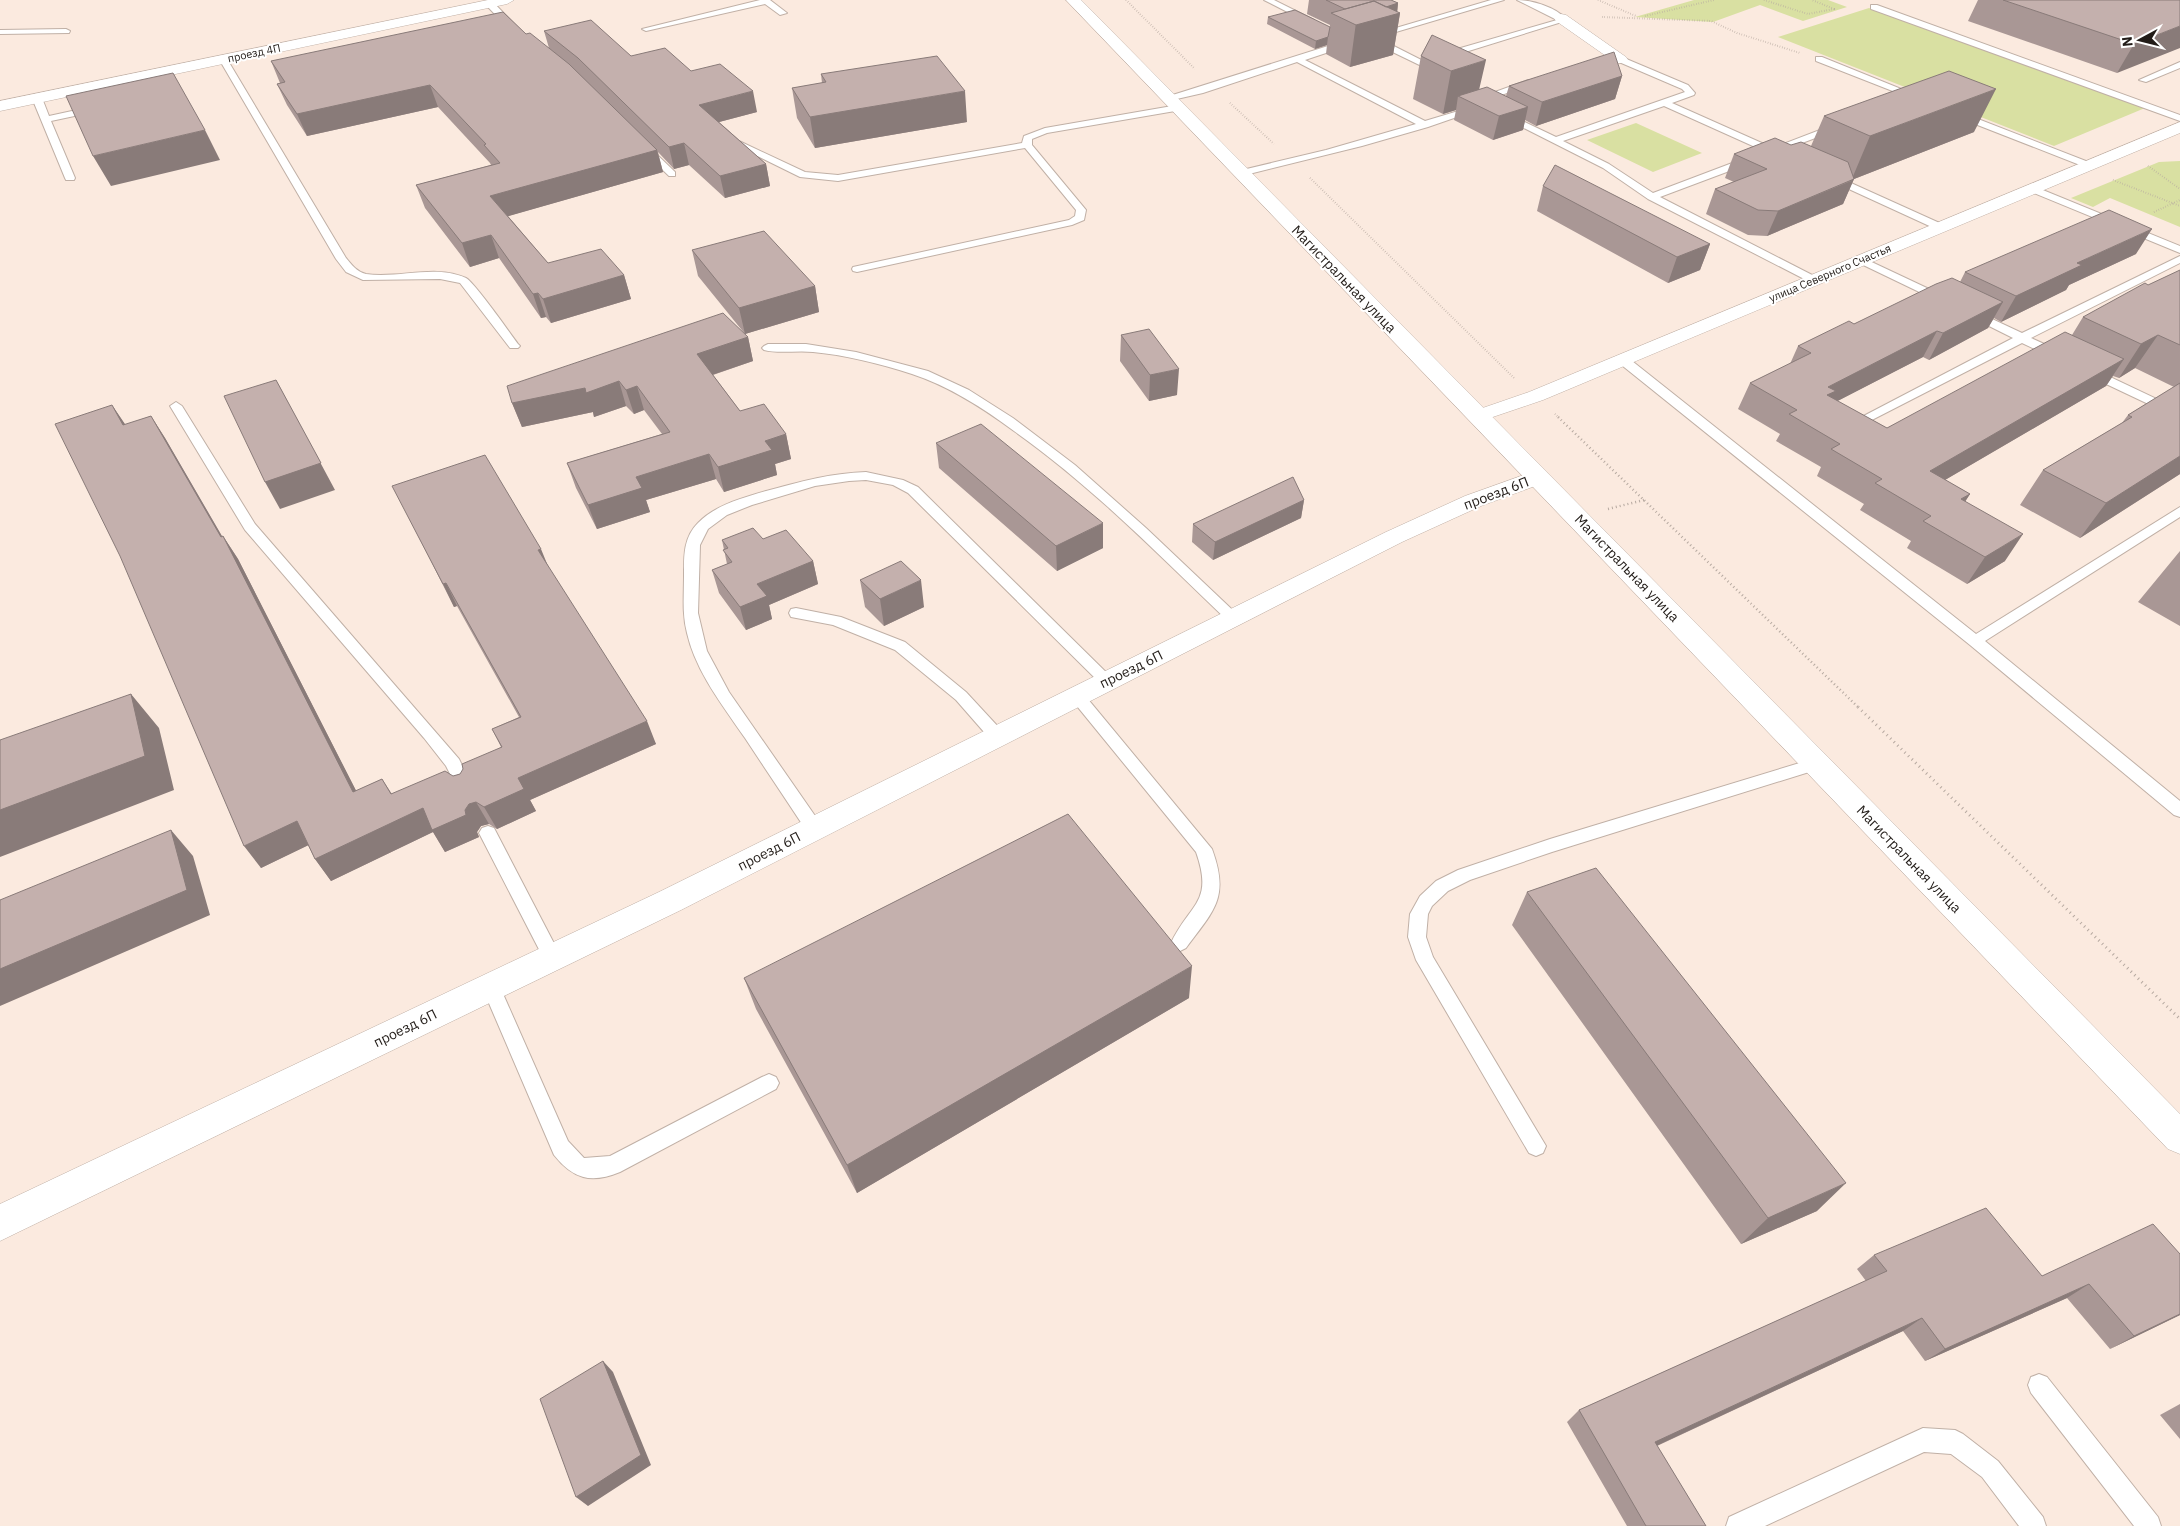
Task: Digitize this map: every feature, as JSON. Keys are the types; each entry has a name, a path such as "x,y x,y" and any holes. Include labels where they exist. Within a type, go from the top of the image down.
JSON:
{"street":[{"name":"проезд 4П","path":"0,106 119,85 223,59 507,0"},
{"name":"Магистральная улица","path":"1073,0 2180,1138"},
{"path":"1559,17 1621,60"},
{"name":"улица Северного Счастья","path":"1478,416 1536,396 2088,165 2174,134"},
{"name":"проезд 6П","path":"0,1223 552,958 1394,537 1473,502 1538,477"}],"lane":[{"path":"646,29 766,0 783,13"},
{"path":"1268,0 1318,25"},
{"path":"1463,0 1477,6"},
{"path":"1447,75 1369,36 1500,0"},
{"path":"1421,62 1561,21 1559,17 1521,0"},
{"path":"490,4 521,34"},
{"path":"1874,7 2180,118"},
{"path":"0,32 66,31"},
{"path":"857,269 1072,222 1080,218 1081,210 1027,145 1027,138 1044,131 1173,103 1213,87 1352,41 1344,37"},
{"path":"1555,141 1665,104 1691,93 1621,60 1612,58 1600,60"},
{"path":"223,59 341,259 350,270 363,277 440,276 464,281 514,346"},
{"path":"1297,59 1425,125"},
{"path":"1819,59 1920,99 1897,104"},
{"path":"2143,80 2180,65"},
{"path":"1241,172 1292,161 1425,125 1485,106 1492,102 1485,94 1536,81"},
{"path":"37,98 70,178"},
{"path":"1665,104 1790,159"},
{"path":"46,120 101,107"},
{"path":"1494,110 1606,166 1652,197 1814,280"},
{"path":"1951,111 2088,165"},
{"path":"1652,197 1844,124"},
{"path":"639,141 672,174"},
{"path":"736,143 803,175 838,178 1027,145"},
{"path":"1818,171 1940,227"},
{"path":"2033,189 2180,250"},
{"path":"1860,422 2180,259"},
{"path":"1861,260 2180,415"},
{"path":"768,348 808,347 835,350 940,380 968,396 1015,424 1058,456 1156,543 1234,618"},
{"path":"1623,360 2177,802"},
{"path":"176,406 250,527 430,734 453,763 466,790"},
{"path":"814,828 715,682 701,652 691,618 691,551 696,535 712,519 734,506 822,480 851,477 878,478 901,482 913,490 1107,681"},
{"path":"1975,642 2180,511"},
{"path":"796,613 836,621 900,646 961,696 997,736"},
{"path":"1077,696 1203,848 1210,868 1212,886 1206,904 1180,943"},
{"path":"1536,1146 1425,960 1417,937 1419,914 1426,901 1442,886 1464,875 1550,846 1816,764"},
{"path":"488,833 552,958"},
{"path":"491,987 561,1148 573,1164 589,1170 612,1165 769,1083"},
{"path":"2039,1385 2149,1526"},
{"path":"1738,1526 1923,1440 1955,1442 1990,1469 2034,1526"}],"path":[{"path":"1126,0 1213,87 1292,161 1515,379 1536,396 2180,1019"},
{"path":"1598,0 1639,18 1714,0"},
{"path":"1764,0 1808,14 1834,8 1812,0"},
{"path":"1559,17 1711,21 1737,33 1819,59"},
{"path":"2146,164 2180,189"},
{"path":"2110,179 2180,206"},
{"path":"2154,212 2180,200"}],"green space":[{"path":"1694,0 1828,0 1847,7 1803,21 1760,5 1713,22 1635,17"},
{"path":"1869,8 2145,108 2054,146 1778,37"},
{"path":"1636,123 1702,153 1653,172 1587,140"},
{"path":"2180,161 2180,227 2110,198 2093,207 2071,198 2159,162"}],"building":[{"path":"1326,0 1391,0 1398,3 1386,7 1374,1 1345,9"},
{"path":"2003,0 2180,0 2180,26 2134,44"},
{"path":"1374,1 1400,13 1356,25 1331,13"},
{"path":"1295,10 1330,27 1328,37 1316,41 1268,17"},
{"path":"503,12 526,34 530,33 569,64 657,150 490,196 548,263 601,249 624,275 543,299 538,293 533,294 491,235 462,243 416,185 500,163 484,145 486,144 430,85 297,114 277,84 285,82 271,61"},
{"path":"591,20 631,56 665,48 691,71 720,64 753,91 699,105 766,164 720,176 684,143 669,147 578,58 544,31"},
{"path":"1432,35 1486,60 1451,71 1421,56"},
{"path":"1614,52 1622,76 1542,102 1509,86"},
{"path":"937,56 965,91 810,117 792,88 826,82 821,74"},
{"path":"1949,71 1996,89 1870,136 1824,116"},
{"path":"173,73 205,130 93,156 66,96"},
{"path":"1487,87 1528,107 1499,116 1458,96"},
{"path":"1775,138 1791,145 1801,142 1848,162 1854,179 1778,211 1758,210 1715,189 1767,169 1734,154"},
{"path":"1555,165 1710,244 1677,257 1543,186"},
{"path":"2109,210 2152,229 2077,263 2082,265 2016,296 1965,272"},
{"path":"764,231 815,286 739,308 692,250"},
{"path":"2180,270 2180,345 2158,335 2141,344 2083,317 2145,283 2148,285"},
{"path":"1952,278 2003,302 1943,333 1937,331 1828,387 1836,391 1827,395 1887,428 2065,332 2124,359 1930,471 1970,494 1961,499 2023,534 1985,557 1923,521 1931,516 1875,483 1882,479 1831,449 1840,444 1789,414 1797,410 1750,383 1811,353 1798,346 1849,321 1854,324"},
{"path":"723,313 748,337 697,354 740,411 764,404 786,434 765,441 772,450 718,467 709,454 636,477 642,488 588,505 567,463 670,432 637,386 626,390 619,381 586,393 585,388 512,403 507,386"},
{"path":"1149,329 1179,369 1150,375 1121,335"},
{"path":"276,380 321,463 265,482 224,396"},
{"path":"2180,383 2180,456 2106,503 2043,470 2132,417 2128,415"},
{"path":"112,405 123,425 151,416 221,537 223,536 353,792 382,779 391,794 445,771 453,776 460,774 463,769 462,764 502,747 492,729 521,717 446,583 443,584 392,486 485,455 541,549 538,550 647,721 518,778 524,789 484,807 476,802 469,804 465,810 466,815 432,830 423,808 315,859 297,821 244,846 120,556 55,424"},
{"path":"981,424 1103,523 1056,546 936,443"},
{"path":"1293,477 1304,500 1215,542 1193,524"},
{"path":"753,528 763,539 786,530 813,561 757,584 767,596 740,607 712,570 732,562 723,550 728,548 722,540"},
{"path":"901,561 921,580 880,599 860,580"},
{"path":"131,694 145,756 0,810 0,740"},
{"path":"1068,814 1192,966 847,1165 744,978"},
{"path":"171,830 187,890 0,969 0,900"},
{"path":"1596,868 1846,1183 1768,1218 1527,892"},
{"path":"1986,1208 2042,1276 2153,1224 2180,1254 2180,1314 2134,1336 2089,1284 1945,1349 1922,1318 1655,1442 1706,1526 1646,1526 1579,1410 1887,1271 1874,1255"},
{"path":"603,1361 641,1455 576,1497 540,1399"}]}
